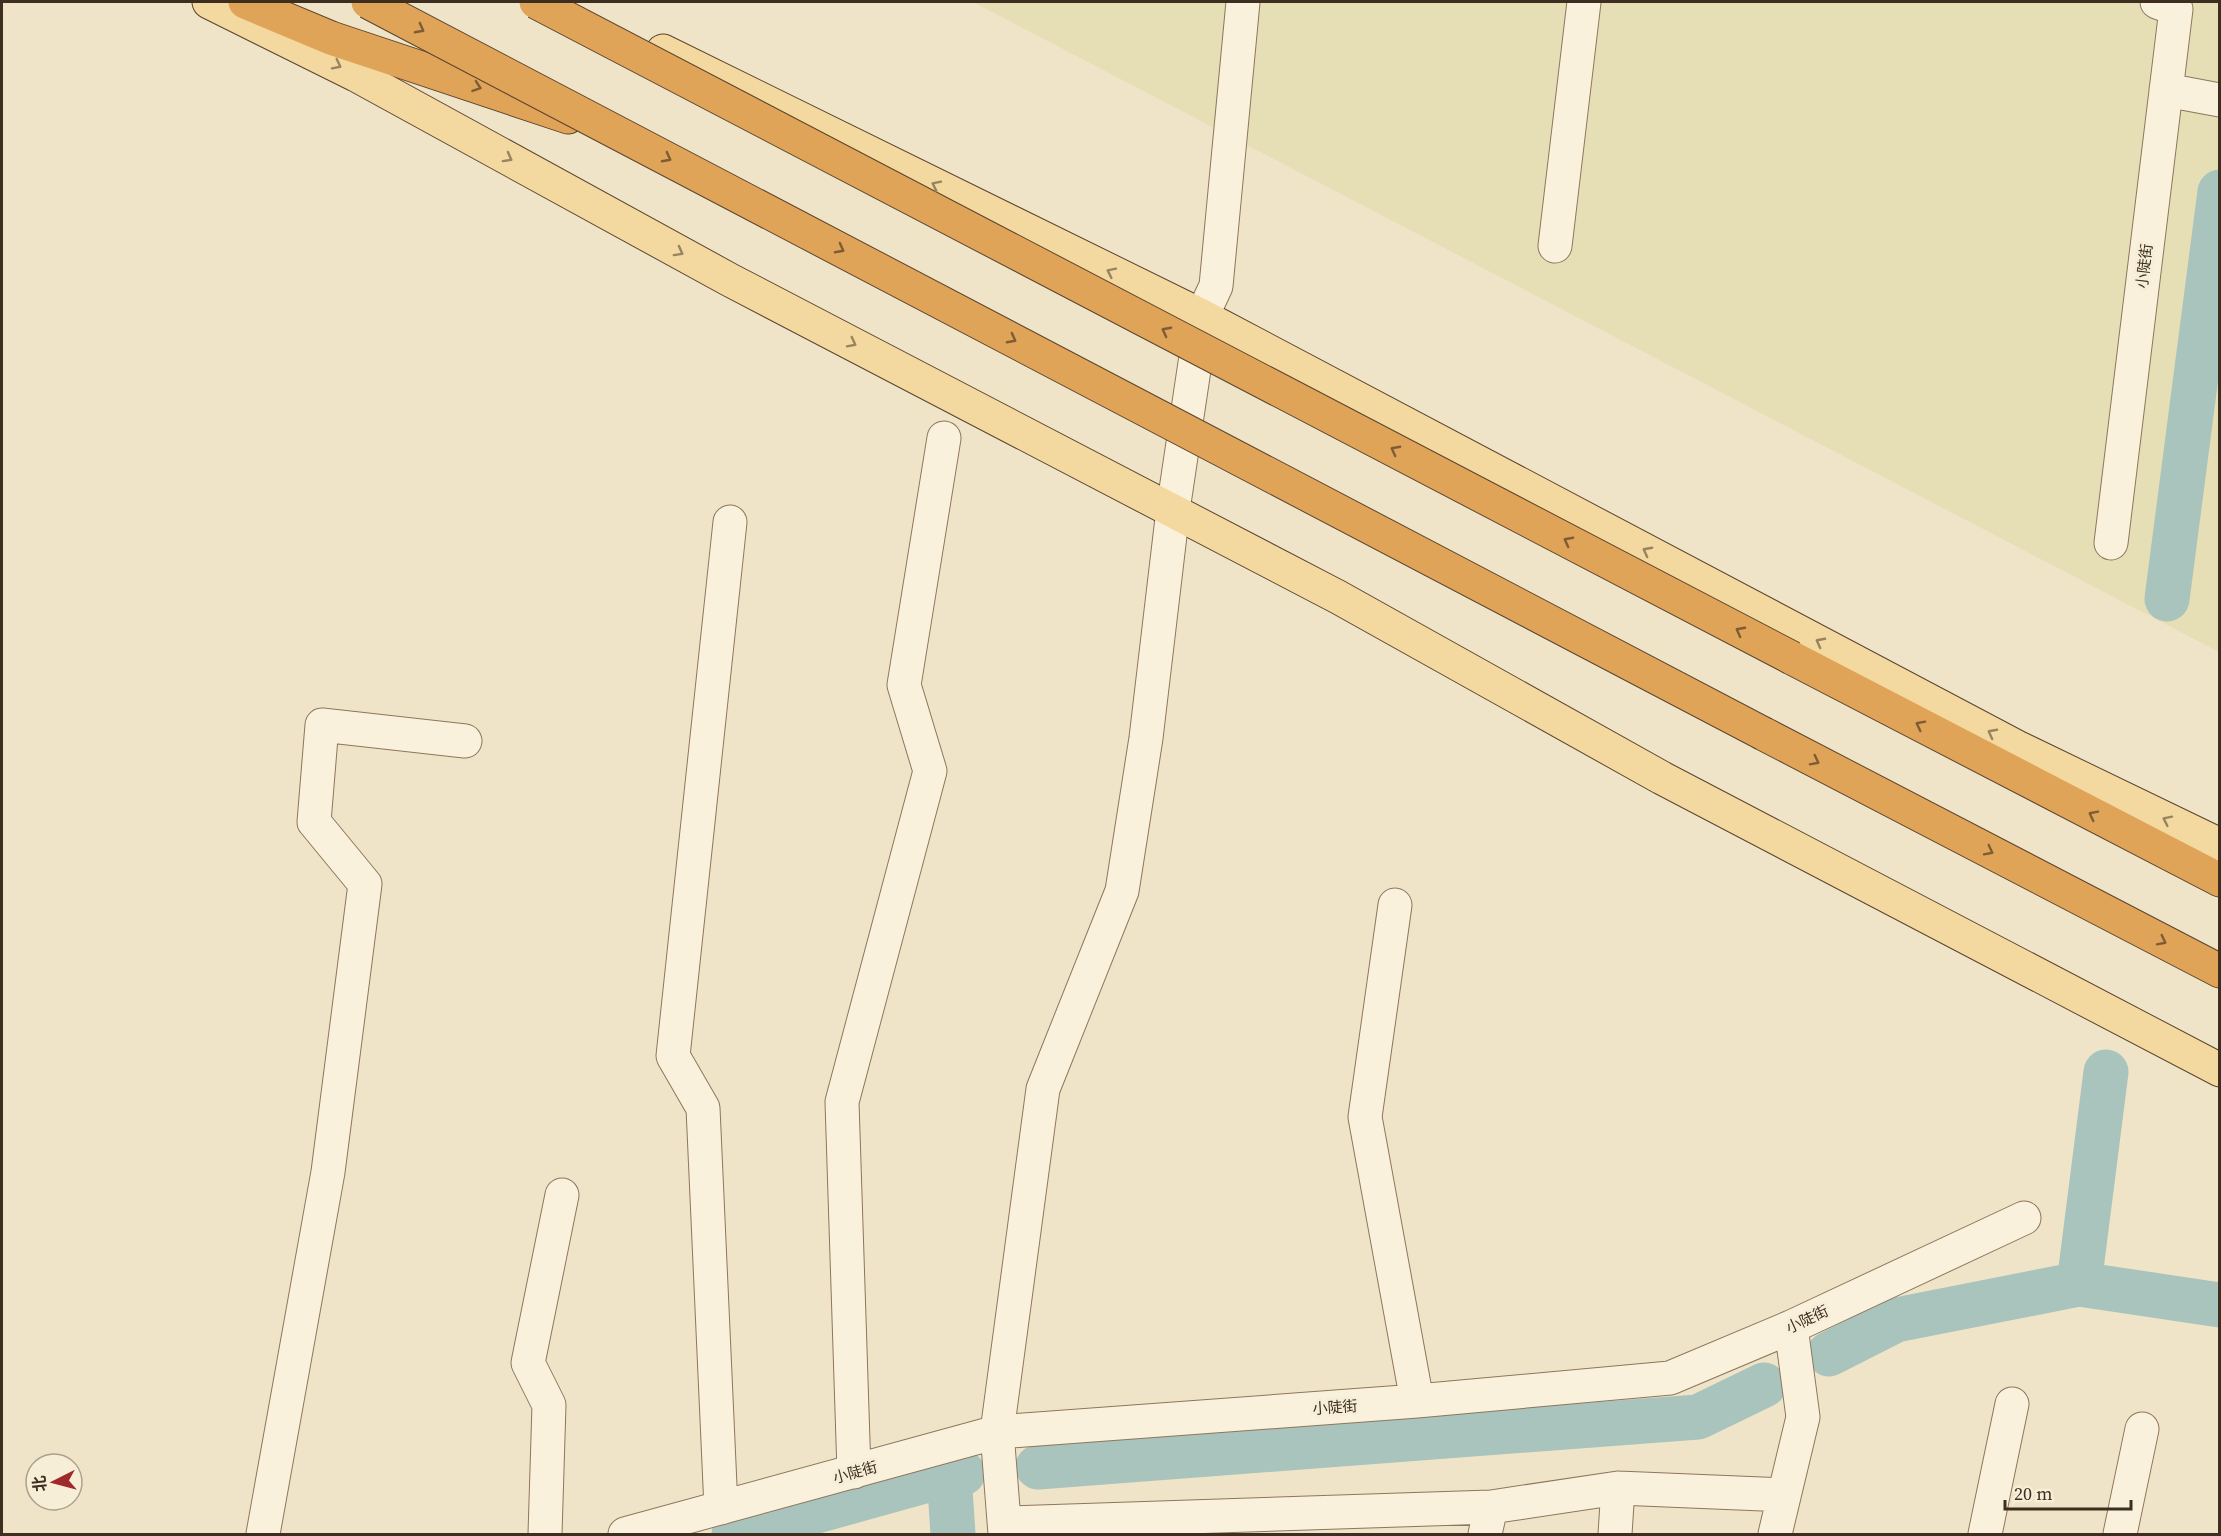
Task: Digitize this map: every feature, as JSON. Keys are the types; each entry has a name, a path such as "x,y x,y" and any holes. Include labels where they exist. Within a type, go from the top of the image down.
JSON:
{"highway":[{"path":"245,2 330,38 628,137"},
{"path":"368,2 1742,723 2220,971"},
{"path":"536,2 2220,880"}],"main road":[{"path":"209,2 356,75 730,280 1338,597 1662,778 2220,1070"},
{"path":"562,2 1202,316 2018,747 2220,845"}],"street":[{"path":"1243,2 1216,286 1202,316 1173,510 1146,738 1122,891 1043,1089 997,1432 1005,1529 1488,1521 1618,1488 1784,1495"},
{"path":"1556,246 1584,2"},
{"name":"小陡街","path":"2111,543 2176,9 2157,2"},
{"path":"2166,90 2220,100"},
{"path":"854,1472 843,1102 930,771 904,685 944,438"},
{"path":"721,1508 703,1108 673,1056 730,522"},
{"path":"263,1534 328,1172 365,884 314,822 322,725 465,741"},
{"path":"1395,905 1365,1117 1417,1401"},
{"path":"544,1534 549,1405 528,1363 562,1195"},
{"name":"小陡街","path":"625,1534 997,1432 1417,1401 1670,1378 1791,1327 2024,1218"},
{"path":"1775,1534 1803,1417 1791,1327"},
{"path":"1986,1534 2012,1404"},
{"path":"2120,1534 2142,1429"},
{"path":"1615,1534 1618,1488"}],"shaded area":[{"path":"973,2 2219,2 2219,652"}],"waterway":[{"path":"2167,599 2220,192"},
{"path":"2106,1072 2079,1284 2220,1305"},
{"path":"1829,1354 1896,1320 2079,1284"},
{"path":"1038,1467 1698,1417 1764,1385"},
{"path":"734,1534 949,1474 963,1473"},
{"path":"949,1474 953,1534"}]}
